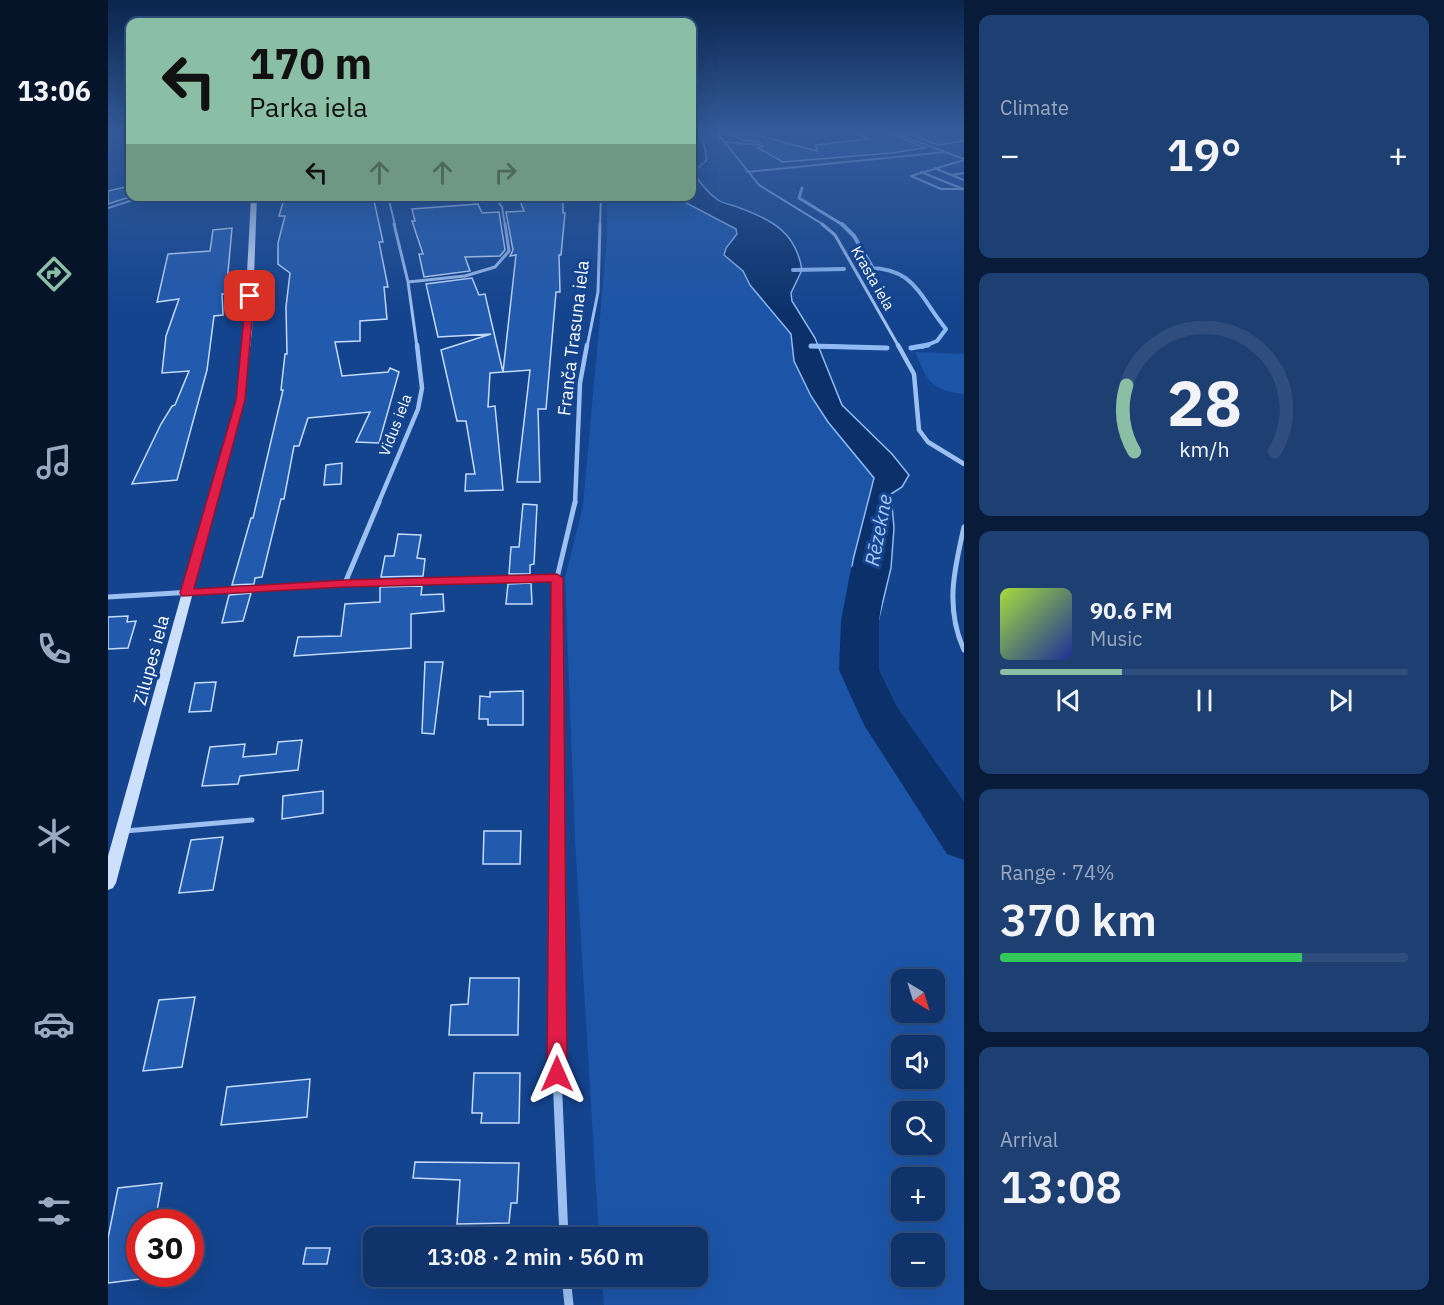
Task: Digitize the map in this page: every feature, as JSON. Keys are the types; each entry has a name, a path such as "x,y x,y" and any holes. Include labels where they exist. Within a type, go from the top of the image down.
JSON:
{"main road":[{"name":"Zilupes iela","path":"108,883 240,400 249,328 254,201"}],"street":[{"name":"Krasta iela","path":"769,191 814,216 835,235 914,374 919,430 928,442 964,464"},
{"path":"108,208 130,201"},
{"name":"Vidus iela","path":"345,584 418,408 422,388 408,282 389,201"},
{"path":"408,282 465,276 495,267 509,250 502,207 498,201"},
{"name":"Franča Trasuna iela","path":"564,1227 557,1074 557,578 575,512 580,383 598,291 601,201"},
{"path":"964,527 950,598 952,614 964,650"},
{"path":"108,597 345,584 557,578"},
{"path":"567,1287 568,1305"}],"lane":[{"path":"122,832 252,820"}],"shaded area":[{"path":"696,198 749,225 818,381 888,475 865,682 964,838 964,1305 604,1305 603,1287 708,1287 708,1227 598,1227 575,838 565,578 583,506 607,239 607,201 696,201"},
{"path":"915,352 964,354 964,394 937,387 927,377"}],"water":[{"path":"696,191 707,191 720,201 773,223 788,237 799,257 802,270 791,293 792,301 815,338 842,405 892,454 909,475 902,487 891,494 894,528 891,568 876,630 846,611 853,560 874,478 828,422 811,396 794,361 791,334 750,285 743,271 724,255 726,248 737,234 736,229 683,201 696,201"}],"building":[{"path":"108,191 126,191 126,198 108,204"},
{"path":"283,201 374,201 383,242 379,242 388,287 384,287 387,319 360,321 360,341 335,342 342,376 388,372 390,368 399,372 379,443 356,442 370,412 308,418 299,446 294,446 284,499 281,499 262,577 255,578 254,584 232,585 251,518 253,518 283,390 281,390 285,354 287,354 286,307 290,273 278,264 278,243 285,216 279,216"},
{"path":"520,201 563,202 563,213 565,213 561,255 559,255 560,292 556,292 546,409 538,409 540,482 517,482 530,370 503,372 516,255 510,256 513,250 506,212 524,211"},
{"path":"478,204 482,213 499,212 505,250 500,256 465,257 470,271 424,277 419,254 423,254 412,221 415,221 412,209"},
{"path":"232,228 226,294 222,294 223,315 214,316 207,370 177,480 132,484 161,424 172,406 175,405 189,371 162,373 166,336 179,299 157,302 168,254 210,251 213,230"},
{"path":"472,278 479,295 485,294 503,372 490,373 488,407 495,406 503,490 465,491 466,474 475,474 466,421 457,421 441,350 491,334 438,337 426,284"},
{"path":"342,463 341,484 324,485 326,465"},
{"path":"523,504 537,505 534,564 530,565 530,574 509,574 511,547 519,547"},
{"path":"398,534 421,535 417,558 425,559 423,576 381,577 385,556 394,556"},
{"path":"531,583 532,604 506,604 508,584"},
{"path":"422,586 421,595 443,594 444,611 411,614 411,648 294,656 298,637 341,636 345,604 380,602 380,587"},
{"path":"251,593 243,621 222,623 229,595"},
{"path":"128,616 127,622 136,621 128,648 108,649 108,617"},
{"path":"425,662 443,662 434,734 422,733"},
{"path":"216,682 211,711 189,712 195,683"},
{"path":"523,691 523,725 488,725 488,719 479,719 480,696 490,697 490,692"},
{"path":"302,740 298,770 240,776 238,784 202,786 210,747 245,744 243,757 276,754 278,742"},
{"path":"323,791 323,813 282,819 283,796"},
{"path":"484,831 521,831 520,864 483,864"},
{"path":"223,837 213,890 179,893 191,840"},
{"path":"470,978 519,978 518,1035 449,1035 451,1005 468,1004"},
{"path":"195,997 182,1067 143,1071 159,1000"},
{"path":"474,1073 520,1073 519,1123 481,1123 482,1113 472,1113"},
{"path":"310,1079 307,1117 221,1125 227,1087"},
{"path":"415,1162 519,1163 517,1203 511,1203 509,1223 457,1224 460,1180 413,1178"},
{"path":"162,1183 157,1209 126,1209 126,1281 108,1283 108,1238 118,1188"},
{"path":"306,1248 330,1248 327,1264 303,1264"}],"waterway":[{"path":"801,191 799,198 843,225"},
{"path":"843,225 854,236 872,267"},
{"path":"865,268 895,272 914,285 946,329 937,341 926,345"},
{"path":"793,270 844,269"},
{"path":"911,348 926,345"},
{"path":"922,347 926,345"},
{"path":"848,347 811,346 887,348"},
{"name":"Rēzekne","path":"869,568 860,621 859,670 879,714 964,840"}],"route":[{"path":"250,296 249,328 240,400 186,593 345,584 557,578 557,1074"}]}
